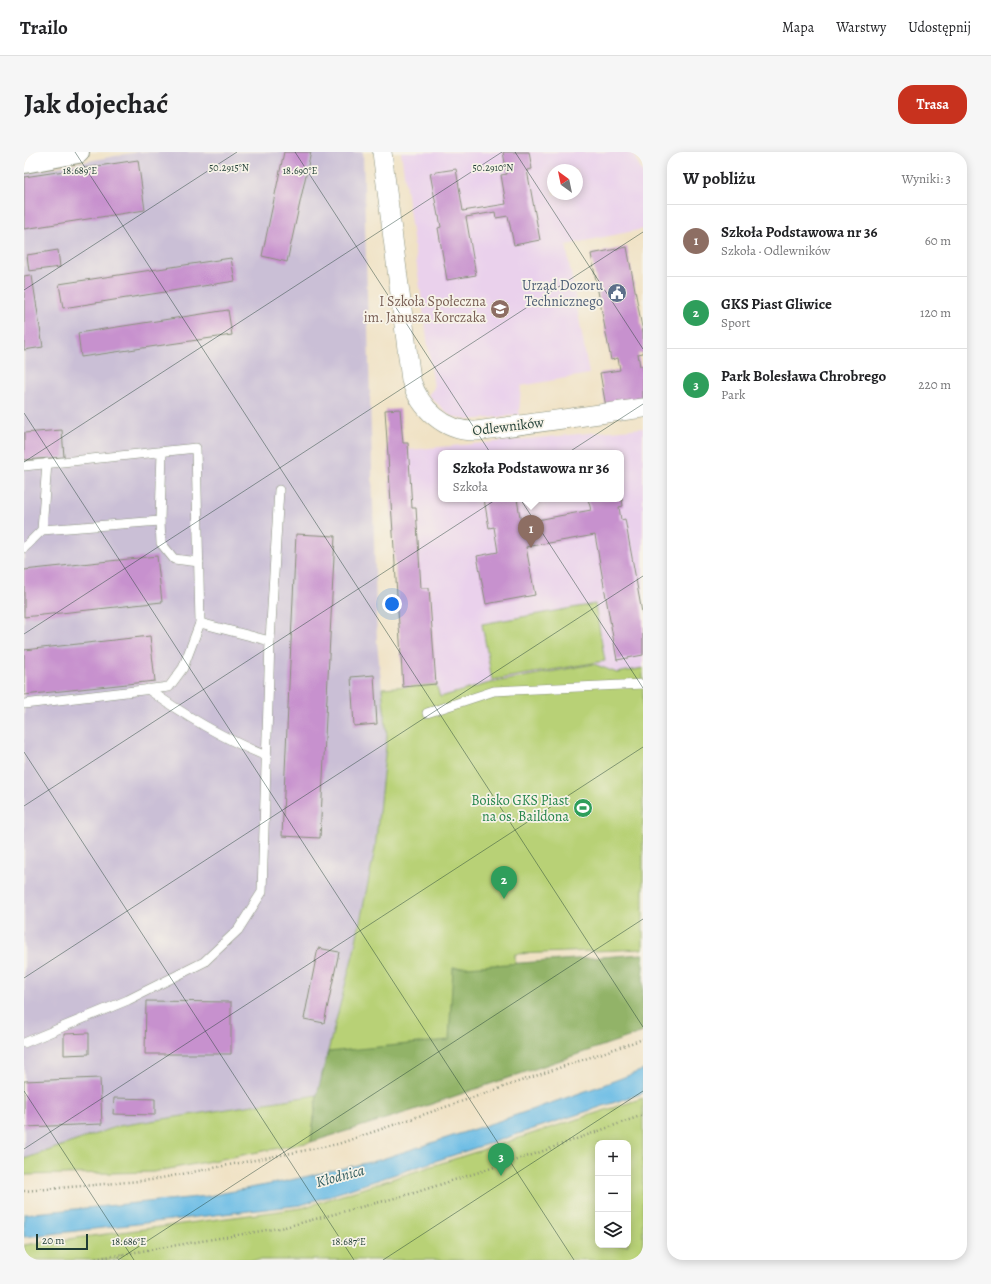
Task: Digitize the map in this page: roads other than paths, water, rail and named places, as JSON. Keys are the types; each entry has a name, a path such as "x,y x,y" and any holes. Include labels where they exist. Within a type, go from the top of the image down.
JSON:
{"street":[{"path":"24,162 78,152"},
{"name":"Odlewników","path":"382,152 411,380 417,397 426,409 444,423 456,430 465,432 643,408"}],"lane":[{"path":"24,466 196,448 200,623 183,668 168,687 24,704"},
{"path":"162,451 160,521 161,543 174,559 199,562"},
{"path":"42,530 46,463"},
{"path":"24,1043 128,1000 204,962 238,930 262,892 270,641 279,490"},
{"path":"24,548 42,530 160,521"},
{"path":"200,623 270,641"},
{"path":"427,713 494,691 643,684"},
{"path":"148,689 171,706 249,749 266,756"}],"water":[{"name":"Kłodnica","path":"643,1070 643,1093 301,1205 24,1237 24,1214 208,1196 282,1182 379,1160 499,1121"}],"place":[{"name":"Urząd Dozoru Technicznego","path":"617,293"},
{"name":"I Szkoła Społeczna im. Janusza Korczaka","path":"500,309"},
{"name":"Szkoła Podstawowa nr 36","path":"531,548"},
{"name":"Boisko GKS Piast na os. Baildona","path":"583,808"},
{"name":"GKS Piast Gliwice","path":"504,899"},
{"name":"Park Bolesława Chrobrego","path":"501,1176"}]}
